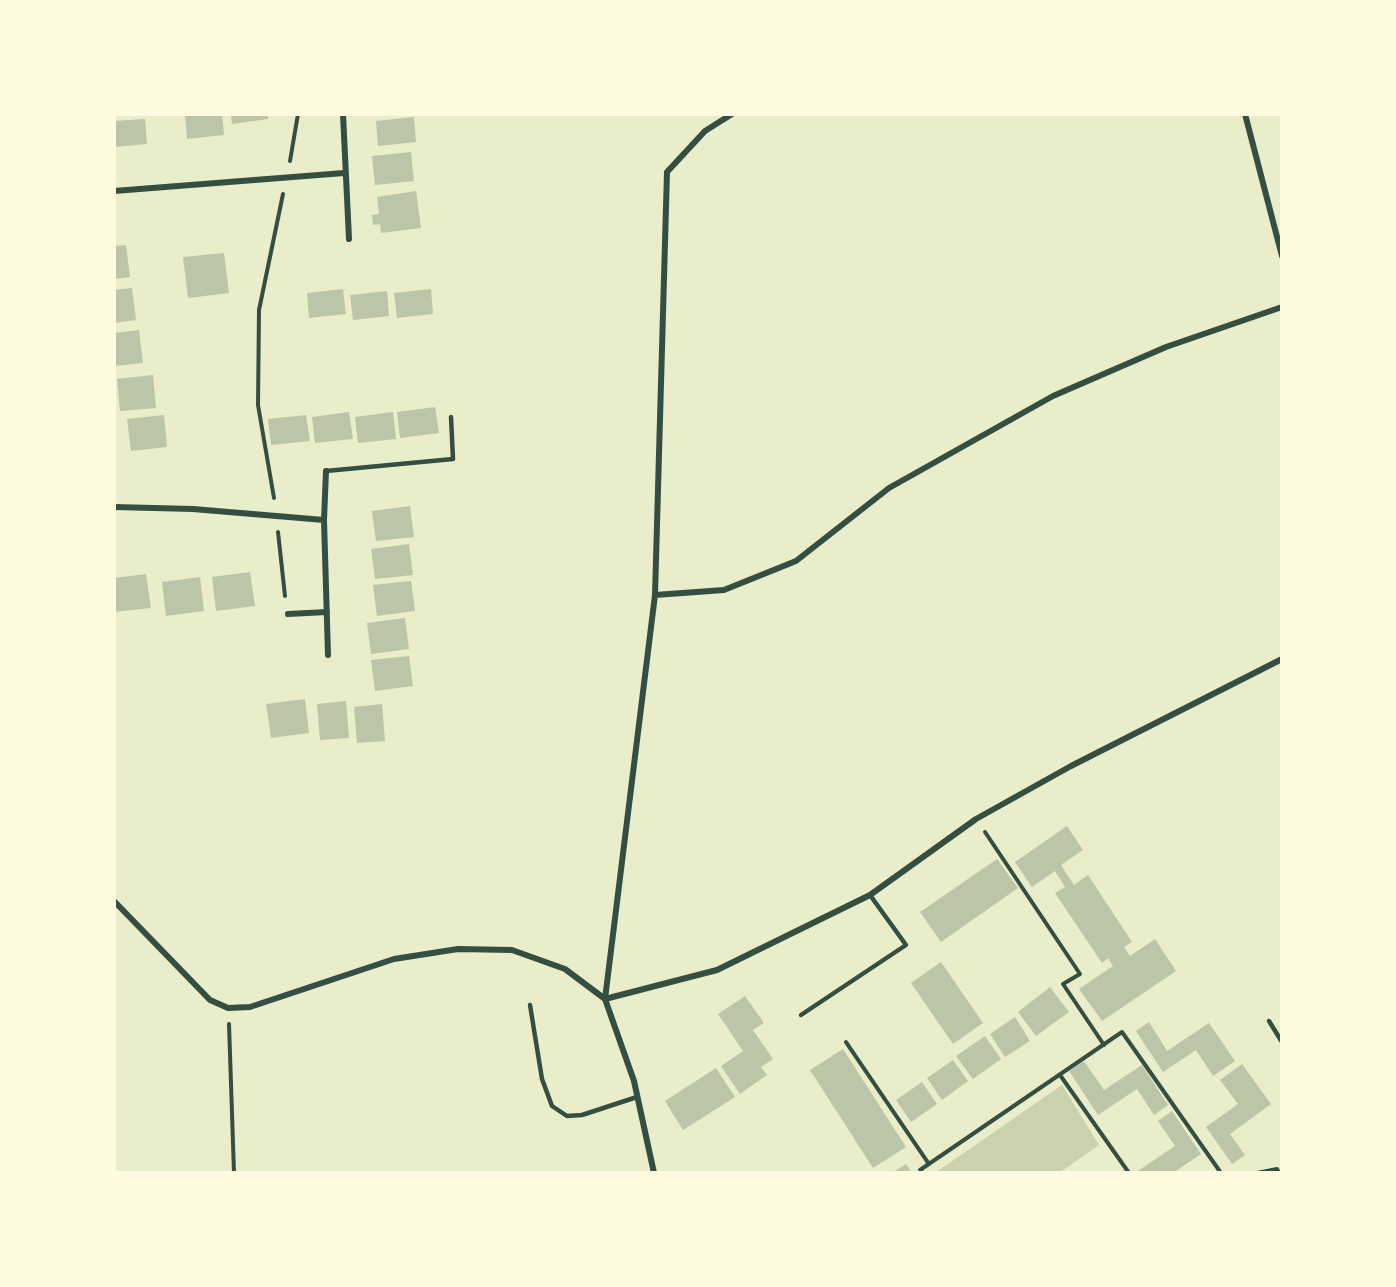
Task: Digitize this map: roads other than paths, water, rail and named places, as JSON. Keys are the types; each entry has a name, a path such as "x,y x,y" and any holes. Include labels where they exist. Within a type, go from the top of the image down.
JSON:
{"street":[{"path":"343,114 344,173 349,239"},
{"path":"654,1173 637,1097 605,999 655,596 668,172 705,130 732,114"},
{"path":"1245,114 1282,256"},
{"path":"114,191 344,173"},
{"path":"655,596 724,590 796,561 889,488 1053,396 1166,347 1282,307"},
{"path":"326,471 324,520 328,655"},
{"path":"114,507 193,509 324,520"},
{"path":"288,614 327,612"},
{"path":"605,999 717,970 870,895 976,819 1071,766 1282,659"},
{"path":"114,901 210,1000 228,1008 250,1007 394,959 458,949 512,950 565,969 605,999"}],"lane":[{"path":"326,471 453,459 451,417"},
{"path":"801,1015 906,945 870,895"},
{"path":"530,1005 542,1079 552,1106 567,1116 582,1115 637,1097"},
{"path":"1269,1021 1282,1042"}]}
